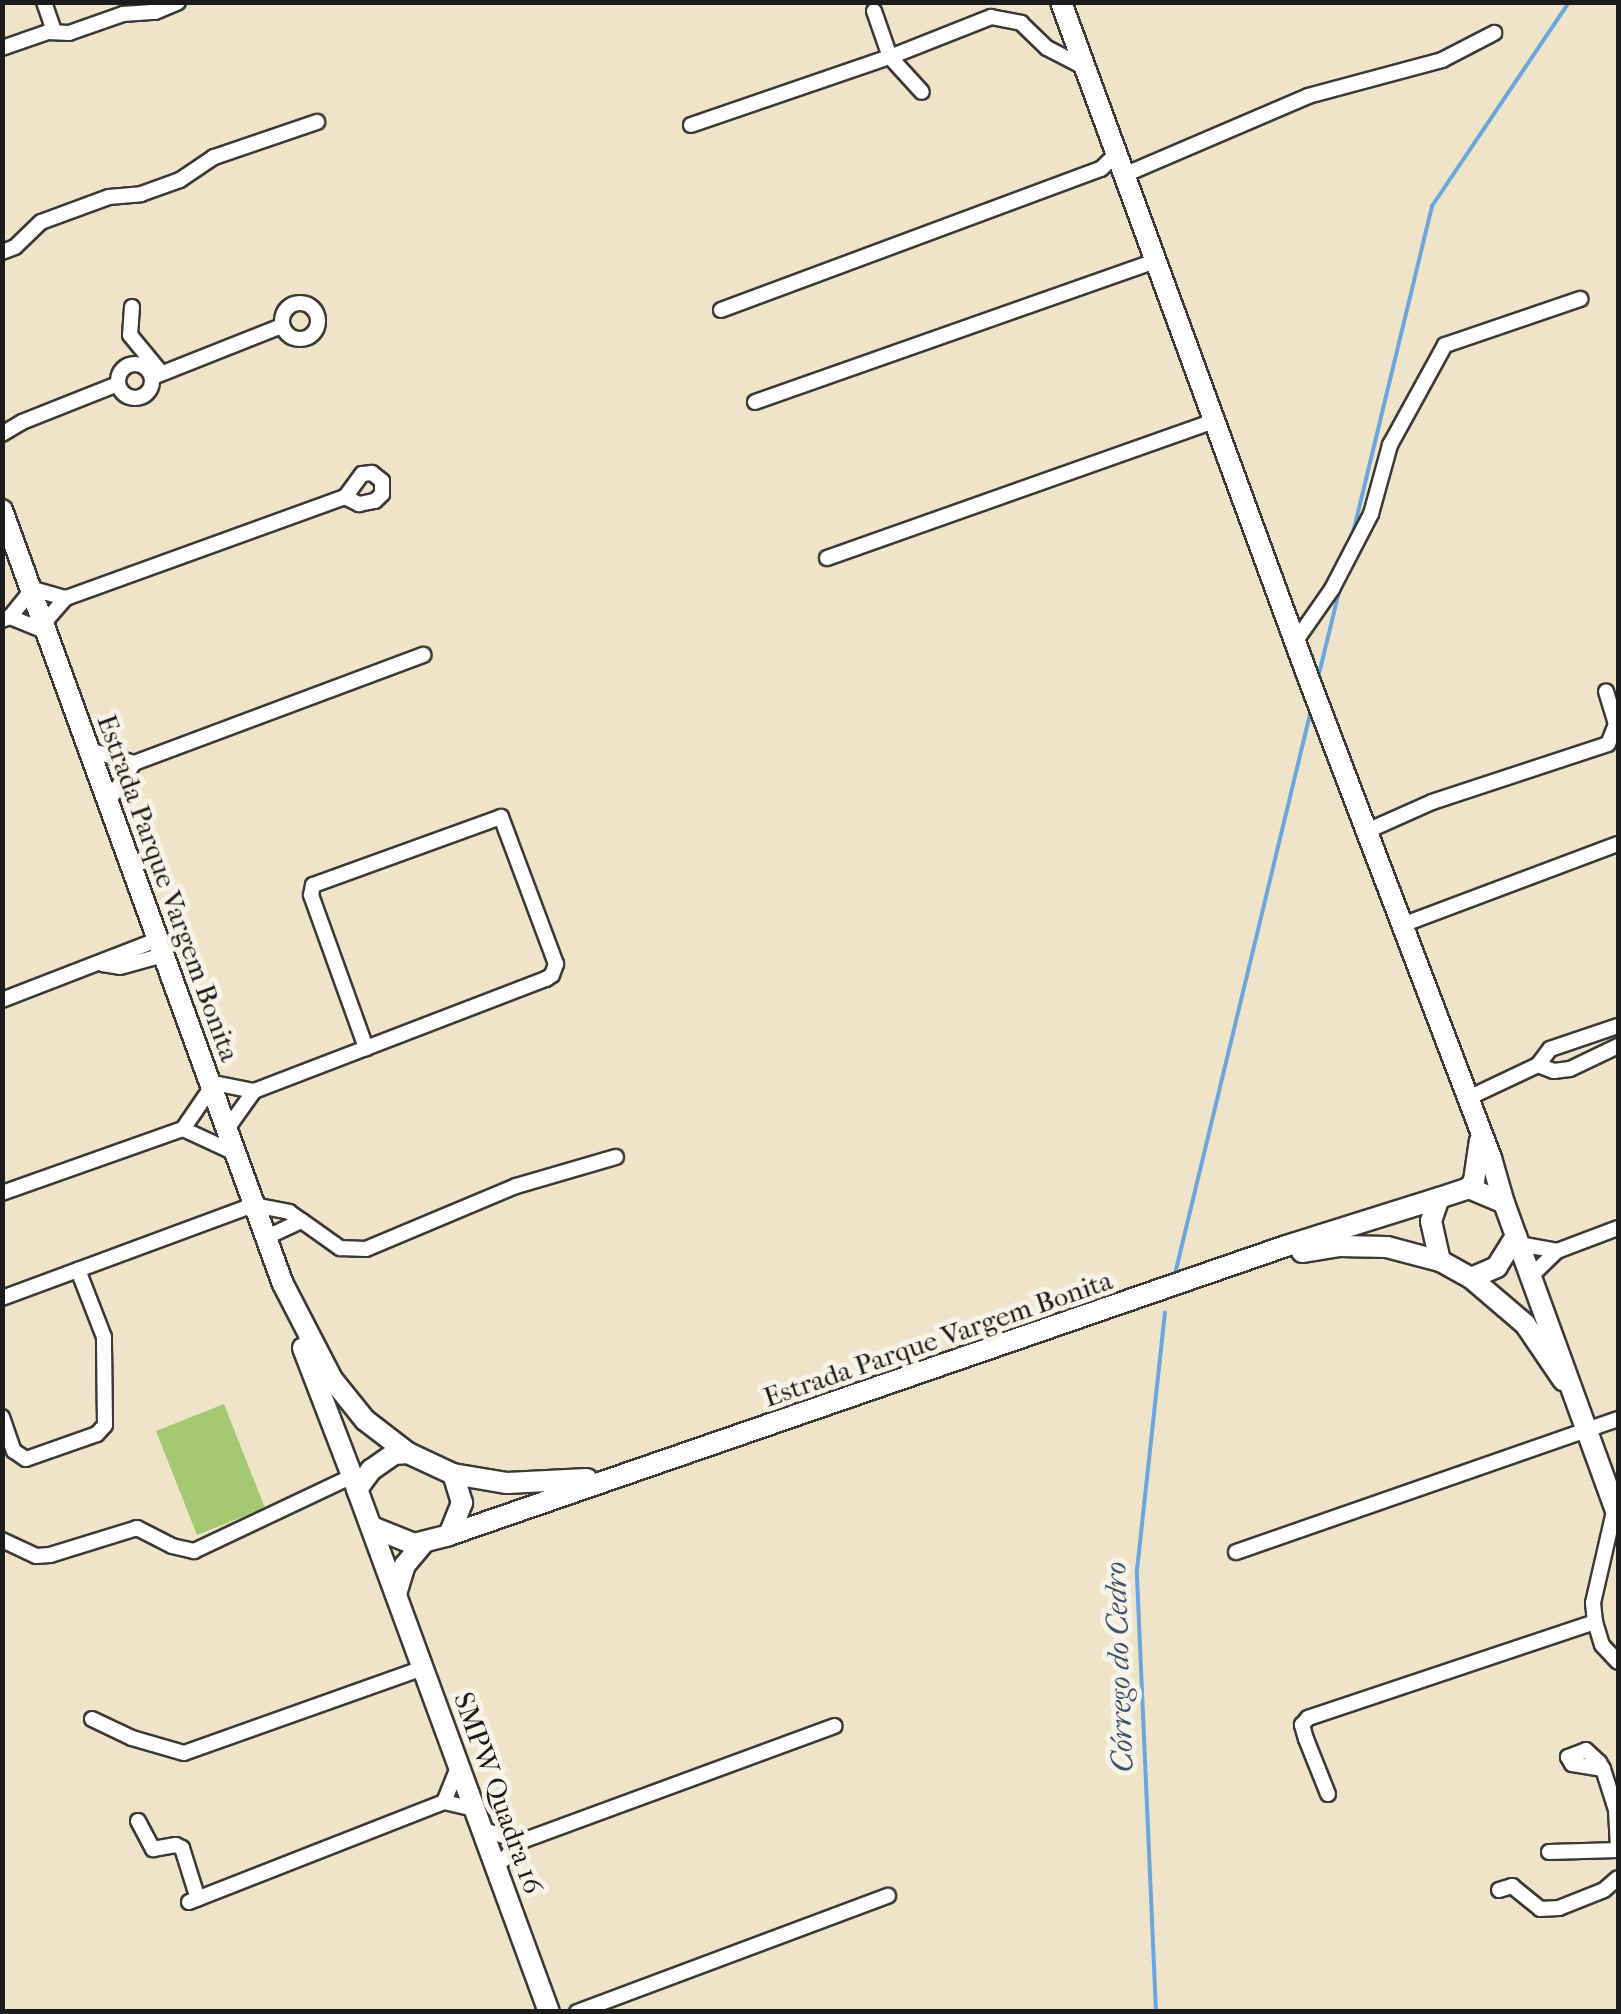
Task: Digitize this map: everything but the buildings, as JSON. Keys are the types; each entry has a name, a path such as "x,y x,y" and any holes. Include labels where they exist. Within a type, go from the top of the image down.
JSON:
{"main road":[{"path":"1064,3 1109,162 1125,176 1617,1512"},
{"name":"Estrada Parque Vargem Bonita","path":"2,510 267,1237 307,1360 355,1482"},
{"path":"1469,1188 1480,1164 1479,1132"},
{"path":"1504,1203 1469,1188 1439,1198 1431,1231 1440,1261 1471,1278 1525,1324 1564,1383 1588,1436"},
{"name":"Estrada Parque Vargem Bonita","path":"449,1536 1439,1198"},
{"path":"1471,1278 1497,1267 1518,1240"},
{"name":"Estrada Parque Vargem Bonita","path":"1265,1257 1362,1245 1440,1261"},
{"name":"Estrada Parque Vargem Bonita","path":"283,1284 332,1379 366,1420 408,1453"},
{"path":"408,1453 453,1474 462,1503 449,1536 424,1542 401,1542 372,1527 355,1482 378,1463 408,1453"},
{"name":"Estrada Parque Vargem Bonita","path":"453,1474 507,1482 629,1474"},
{"name":"SMPW Quadra 16","path":"372,1527 544,2008"},
{"path":"396,1594 406,1565 424,1542"}],"street":[{"path":"44,2 54,31"},
{"path":"2,48 54,31 69,33 123,14 154,12 178,2"},
{"path":"874,11 890,58 922,92"},
{"path":"691,125 1001,16 1020,23 1047,48 1084,66"},
{"path":"1125,176 1308,96 1442,60 1494,33"},
{"path":"2,252 15,247 41,222 109,197 141,194 180,180 214,157 318,122"},
{"path":"720,310 1109,162"},
{"path":"755,402 1154,261"},
{"path":"1295,642 1332,589 1372,514 1390,445 1446,345 1580,299"},
{"path":"132,307 130,335 157,375"},
{"path":"118,384 122,394 133,399 144,397 157,375 282,326"},
{"path":"2,434 22,422 118,384 127,366 147,368 157,375"},
{"path":"827,558 1213,421"},
{"path":"2,425 22,422"},
{"path":"66,598 44,628 6,619 30,590 66,598 345,497"},
{"path":"89,750 134,762 423,655"},
{"path":"1366,831 1432,802 1608,744 1616,733 1616,724 1606,691"},
{"path":"108,802 134,762"},
{"path":"2,1192 183,1129 210,1085 254,1091 366,1048 555,972 556,964 501,816 313,885 311,895 366,1048"},
{"path":"1402,926 1618,844"},
{"path":"2,1000 102,964 117,954 160,947"},
{"path":"1466,1098 1538,1065 1550,1050 1618,1026"},
{"path":"1538,1065 1554,1071 1570,1069 1618,1046"},
{"path":"226,1129 254,1091"},
{"path":"183,1129 235,1154"},
{"path":"2,1298 254,1205 288,1212 340,1248 366,1249 516,1186 616,1157"},
{"path":"267,1237 302,1220"},
{"path":"1531,1276 1556,1251 1618,1228"},
{"path":"1518,1240 1556,1251"},
{"path":"2,1417 14,1451 26,1459 97,1434 105,1425 105,1340 78,1270"},
{"path":"1236,1552 1588,1436 1618,1420"},
{"path":"2,1540 36,1556 50,1555 137,1528 172,1546 194,1551 355,1482"},
{"path":"1617,1512 1594,1602 1602,1645 1618,1662"},
{"path":"1328,1794 1302,1724 1308,1718 1595,1622"},
{"path":"92,1719 132,1738 184,1753 423,1668"},
{"path":"496,1867 522,1840 835,1726"},
{"path":"444,1802 458,1767"},
{"path":"1549,1852 1618,1848 1618,1818 1603,1770"},
{"path":"138,1821 154,1849 176,1844 182,1848 193,1900 444,1802 474,1809"},
{"path":"482,1830 522,1840"},
{"path":"1499,1890 1512,1886 1540,1909 1558,1908 1604,1890 1618,1878"},
{"path":"544,2008 575,2012 888,1896"}],"green space":[{"path":"224,1404 265,1508 197,1535 156,1431"}],"waterway":[{"path":"1352,537 1432,206 1569,2"},
{"path":"1318,678 1340,588"},
{"path":"1174,1278 1311,710"},
{"name":"Córrego do Cedro","path":"1156,2012 1137,1570 1165,1313"}]}
